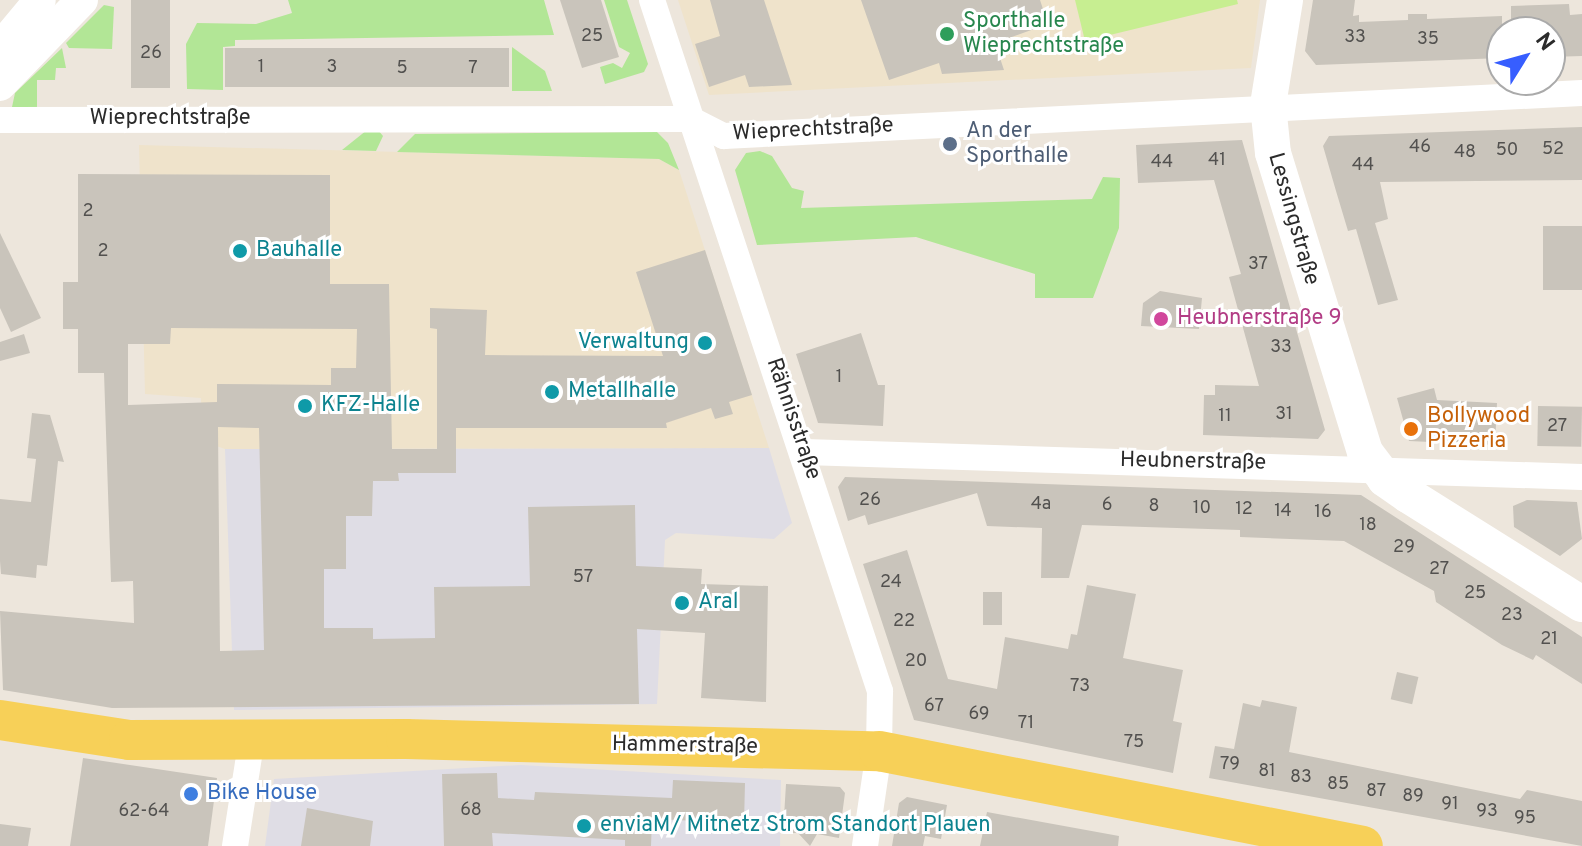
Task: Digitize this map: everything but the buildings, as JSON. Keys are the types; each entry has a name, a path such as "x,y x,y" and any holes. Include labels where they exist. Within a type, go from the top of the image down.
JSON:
{"main road":[{"name":"Lessingstraße","path":"1285,0 1268,105 1273,153 1354,428 1374,467 1408,495 1582,604"},
{"name":"Hammerstraße","path":"0,720 129,740 251,744 406,739 879,751 1363,846"}],"street":[{"path":"0,48 40,0"},
{"path":"0,85 82,0"},
{"name":"Rähnisstraße","path":"652,0 805,452 880,691 879,751 865,846"},
{"name":"Wieprechtstraße","path":"0,120 690,119 724,136 1268,105 1582,93"},
{"name":"Heubnerstraße","path":"805,452 1374,467 1582,477"},
{"path":"235,846 251,744"}],"shaded area":[{"path":"678,0 1260,0 1251,68 709,95"},
{"path":"139,145 659,159 679,170 769,448 225,449 202,441 201,398 145,394"},
{"path":"769,448 792,523 774,539 676,533 665,540 657,704 234,710 225,449"},
{"path":"521,765 781,780 780,846 265,846 274,779"}],"green space":[{"path":"288,0 544,0 554,35 235,40 235,46 223,47 223,90 187,89 186,44 197,23 256,24 292,13"},
{"path":"604,0 627,0 648,64 644,72 605,84 600,67 613,63 622,68 630,53 619,47"},
{"path":"1075,0 1237,0 1238,4 1085,41"},
{"path":"104,5 114,7 112,49 69,48 66,43"},
{"path":"512,47 545,71 552,91 512,91"},
{"path":"62,48 66,68 56,68 55,80 37,80 37,109 12,107 15,93"},
{"path":"367,130 378,130 383,136 376,151 342,150"},
{"path":"657,132 668,143 679,170 659,159 397,152 415,134"},
{"path":"760,151 772,156 792,188 804,191 801,208 1092,199 1103,177 1120,178 1119,228 1093,298 1035,298 1035,274 916,237 757,245 735,170 746,153"}],"place":[{"name":"Sporthalle Wieprechtstraße","path":"947,34"},
{"name":"An der Sporthalle","path":"950,144"},
{"name":"Bauhalle","path":"240,251"},
{"name":"Heubnerstraße 9","path":"1161,319"},
{"name":"Verwaltung","path":"705,343"},
{"name":"Metallhalle","path":"552,392"},
{"name":"KFZ-Halle","path":"305,406"},
{"name":"Bollywood Pizzeria","path":"1411,429"},
{"name":"Aral","path":"682,603"},
{"name":"Bike House","path":"191,794"},
{"name":"enviaM/ Mitnetz Strom Standort Plauen","path":"584,826"}]}
